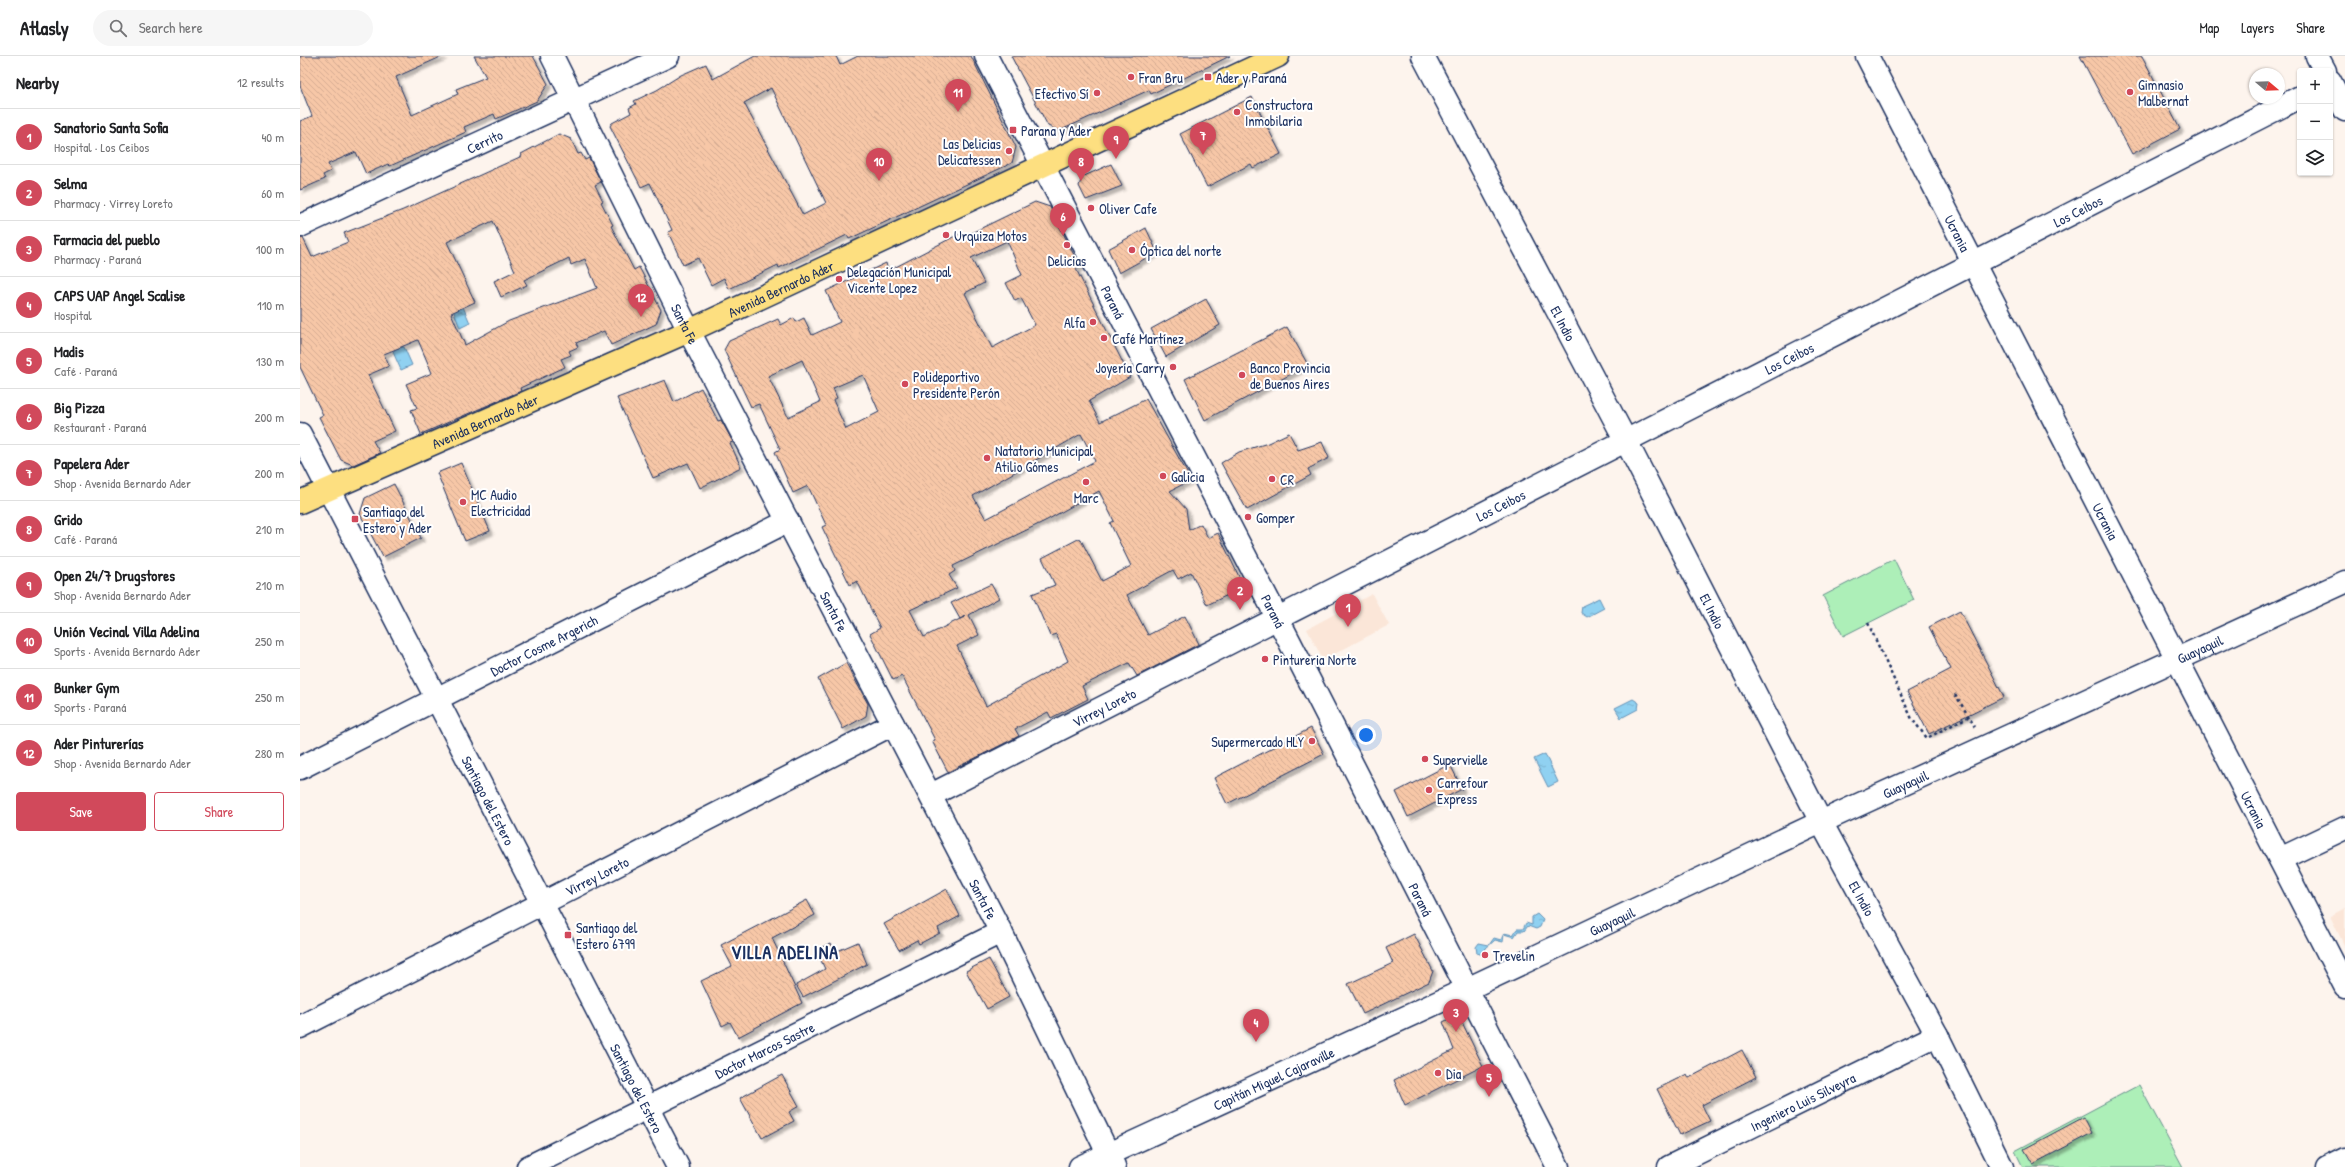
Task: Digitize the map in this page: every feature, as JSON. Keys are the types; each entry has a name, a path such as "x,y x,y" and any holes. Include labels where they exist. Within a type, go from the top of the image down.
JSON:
{"main road":[{"name":"Avenida Bernardo Ader","path":"300,502 689,331 1043,168 1278,56"}],"street":[{"name":"Santa Fe","path":"552,56 575,99 689,331 1001,932 1111,1161"},
{"name":"Cerrito","path":"300,226 668,56"},
{"name":"Paraná","path":"986,56 1278,619 1558,1167"},
{"name":"El Indio","path":"1423,56 1626,441 1821,822 1937,1035 2002,1167"},
{"name":"Ucrania","path":"1867,56 2345,986"},
{"path":"2317,56 2323,68"},
{"path":"2333,80 2345,74"},
{"path":"2333,87 2345,110"},
{"name":"Los Ceibos","path":"1278,619 2297,99"},
{"name":"Santiago del Estero","path":"300,434 678,1167"},
{"name":"Doctor Cosme Argerich","path":"300,768 788,521"},
{"name":"Guayaquil","path":"1467,989 1821,822 2345,582"},
{"name":"Virrey Loreto","path":"931,795 1278,619"},
{"name":"Virrey Loreto","path":"300,1026 893,724"},
{"path":"2280,859 2345,828"},
{"name":"Doctor Marcos Sastre","path":"528,1167 647,1106 1001,932"},
{"name":"Capitán Miguel Cajaraville","path":"1080,1167 1111,1161 1467,989"},
{"name":"Ingeniero Luis Silveyra","path":"1669,1167 1937,1035"},
{"path":"2327,1167 2345,1158"}],"path":[{"path":"1868,623 1912,719 1927,738 1968,717"},
{"path":"1955,694 1975,727"}],"shaded area":[{"path":"1372,594 1389,625 1323,660 1307,629"},
{"path":"2345,908 2345,947 2330,916"}],"green space":[{"path":"1894,559 1914,600 1843,636 1823,596"},
{"path":"2139,1085 2183,1167 2023,1167 2015,1151"}],"water":[{"path":"461,302 470,323 460,328 452,307"},
{"path":"404,347 412,365 401,370 393,352 395,349"},
{"path":"1599,598 1604,608 1587,617 1581,613 1582,606"},
{"path":"1633,699 1639,703 1638,709 1621,718 1615,708"},
{"path":"1545,754 1558,782 1548,787 1534,759"},
{"path":"1537,914 1543,920 1540,927 1536,929 1528,926 1524,931 1518,931 1514,937 1504,934 1503,942 1495,940 1486,948 1483,955 1477,953 1476,947 1479,943 1489,945 1494,938 1501,940 1504,933 1513,935 1517,929 1523,929 1526,923 1532,925 1532,917"}],"building":[{"path":"300,56 443,56 396,77 412,115 458,94 456,89 486,77 474,56 533,56 548,84 537,101 496,119 494,114 464,127 466,132 390,166 388,164 366,174 356,152 328,164 331,171 323,175 325,179 300,190 300,121 312,116 300,86"},
{"path":"755,56 836,56 840,65 858,56 971,56 1016,147 1012,163 849,239 847,235 779,268 778,265 729,289 724,278 711,285 698,258 683,265 668,232 672,230 650,183 641,187 610,126 612,123 631,113 629,108 636,104 634,101 657,90 681,75 706,64 713,79","holes":["771,88 826,203 803,215 744,103"]},
{"path":"1011,56 1230,56 1151,94 1149,90 1059,131 1048,126"},
{"name":"Gimnasio Malbernat","path":"2080,56 2142,56 2180,129 2132,154"},
{"path":"1252,97 1281,154 1253,168 1251,164 1207,187 1180,134"},
{"path":"559,134 571,139 578,154 581,153 585,160 589,158 601,182 595,185 603,201 601,202 613,225 611,226 634,270 639,267 661,310 656,324 611,345 604,331 576,343 578,347 569,351 571,355 561,359 565,367 520,388 521,391 421,434 411,410 417,408 406,384 432,373 418,340 384,354 389,366 368,375 395,431 373,441 380,453 353,465 341,460 319,417 323,415 300,367 300,238 303,238 312,257 348,242 344,233 403,210 522,156 521,154","holes":["493,221 515,271 494,281 501,297 527,285 524,280 569,258 571,265 585,259 597,288 509,321 465,345 451,313 475,302 447,242"]},
{"path":"1111,164 1122,186 1086,200 1079,186 1082,177"},
{"path":"1035,202 1050,207 1080,267 1076,269 1130,377 1089,401 1100,422 1146,399 1191,480 1170,491 1186,509 1189,530 1201,524 1208,538 1218,533 1244,587 1207,605 1191,572 1178,579 1173,570 1127,595 1148,635 1185,616 1199,644 1137,676 1129,663 1082,686 1088,699 1051,718 1048,712 1015,729 1019,736 948,772 932,741 935,740 902,676 893,680 870,634 880,628 857,581 850,585 822,527 826,525 808,486 793,493 775,452 780,449 759,404 751,407 724,350 729,341 778,319 781,325 794,318 796,322 804,318 812,335 840,322 826,291 886,263 888,271 959,234 961,238","holes":["1007,241 1022,275 1006,283 1015,301 1021,298 1035,325 992,348 965,293 984,283 971,258","802,360 820,402 788,417 768,376","863,375 879,412 846,429 833,400 837,398 833,388","1081,434 1095,461 986,519 973,496","1099,491 1114,521 1110,523 1131,566 1102,581 1080,538 1042,558 1055,585 1032,594 1050,636 1056,634 1068,661 986,706 957,646 979,635 969,615 999,598 991,584 951,603 960,619 924,637 910,610 957,588 949,575 955,571 953,566 1047,520"]},
{"name":"Óptica del norte","path":"1146,228 1157,252 1119,273 1108,249"},
{"path":"1206,299 1220,325 1166,357 1151,329"},
{"name":"Banco Provincia de Buenos Aires","path":"1287,327 1308,365 1205,420 1185,379"},
{"path":"665,380 674,402 701,388 718,421 721,420 733,442 730,443 741,467 700,488 688,463 653,478 617,398"},
{"name":"CR","path":"1289,433 1298,450 1322,442 1329,458 1308,469 1311,475 1247,510 1221,463 1239,452 1268,443"},
{"name":"MC Audio Electricidad","path":"461,463 490,531 465,541 437,473"},
{"path":"394,484 421,538 383,557 360,514 365,498"},
{"path":"1960,611 2004,697 1929,734 1907,692 1951,669 1929,627"},
{"path":"846,663 868,704 866,716 843,729 818,679"},
{"path":"1311,728 1324,754 1227,804 1214,778"},
{"name":"Carrefour Express","path":"1450,764 1462,789 1408,817 1396,792"},
{"path":"947,889 960,916 938,928 940,933 919,944 917,940 899,950 884,924"},
{"path":"807,900 815,915 772,938 802,1003 738,1037 730,1022 722,1026 701,981 732,966 721,945"},
{"path":"1414,934 1433,971 1429,982 1363,1014 1348,984 1393,963 1386,948"},
{"path":"858,942 867,964 803,997 796,985 825,969 816,950 831,943 835,952"},
{"path":"989,959 1009,997 987,1009 966,971"},
{"name":"Dia","path":"1455,1016 1461,1020 1483,1066 1405,1105 1394,1080 1454,1050 1443,1022"},
{"path":"1742,1050 1756,1077 1702,1105 1710,1121 1680,1135 1657,1089 1687,1074 1689,1078"},
{"path":"782,1075 799,1106 789,1112 794,1121 762,1138 740,1098"},
{"path":"2084,1117 2092,1133 2033,1164 2024,1149"}],"place":[{"name":"Fran Bru","path":"1131,77"},
{"name":"Ader y Paraná","path":"1208,77"},
{"name":"Gimnasio Malbernat","path":"2130,92"},
{"name":"Efectivo Sí","path":"1097,93"},
{"name":"Bunker Gym","path":"958,112"},
{"name":"Constructora Inmobilaria","path":"1237,112"},
{"name":"Parana y Ader","path":"1013,130"},
{"name":"Las Delicias Delicatessen","path":"1009,151"},
{"name":"Papelera Ader","path":"1203,155"},
{"name":"Open 24/7 Drugstores","path":"1116,159"},
{"name":"Unión Vecinal Villa Adelina","path":"879,181"},
{"name":"Grido","path":"1081,181"},
{"name":"Oliver Cafe","path":"1091,208"},
{"name":"Urquiza Motos","path":"946,235"},
{"name":"Big Pizza","path":"1063,236"},
{"name":"Delicias","path":"1067,245"},
{"name":"Óptica del norte","path":"1132,250"},
{"name":"Delegación Municipal Vicente Lopez","path":"839,279"},
{"name":"Ader Pinturerías","path":"641,317"},
{"name":"Alfa","path":"1093,322"},
{"name":"Café Martínez","path":"1104,338"},
{"name":"Joyería Carry","path":"1173,367"},
{"name":"Banco Provincia de Buenos Aires","path":"1242,375"},
{"name":"Polideportivo Presidente Perón","path":"905,384"},
{"name":"Natatorio Municipal Atilio Gómes","path":"987,458"},
{"name":"Galicia","path":"1163,476"},
{"name":"CR","path":"1272,479"},
{"name":"Marc","path":"1086,482"},
{"name":"MC Audio Electricidad","path":"463,502"},
{"name":"Gomper","path":"1248,517"},
{"name":"Santiago del Estero y Ader","path":"355,519"},
{"name":"Selma","path":"1240,610"},
{"name":"Sanatorio Santa Sofia","path":"1348,627"},
{"name":"Pintureria Norte","path":"1265,659"},
{"name":"Supermercado HLY","path":"1312,741"},
{"name":"Supervielle","path":"1425,759"},
{"name":"Carrefour Express","path":"1429,790"},
{"name":"Santiago del Estero 6799","path":"568,935"},
{"name":"Trevelin","path":"1485,955"},
{"name":"Farmacia del pueblo","path":"1456,1032"},
{"name":"CAPS UAP Angel Scalise","path":"1256,1042"},
{"name":"Dia","path":"1438,1073"},
{"name":"Madis","path":"1489,1097"}],"district":[{"name":"VILLA ADELINA","path":"785,952"}]}
